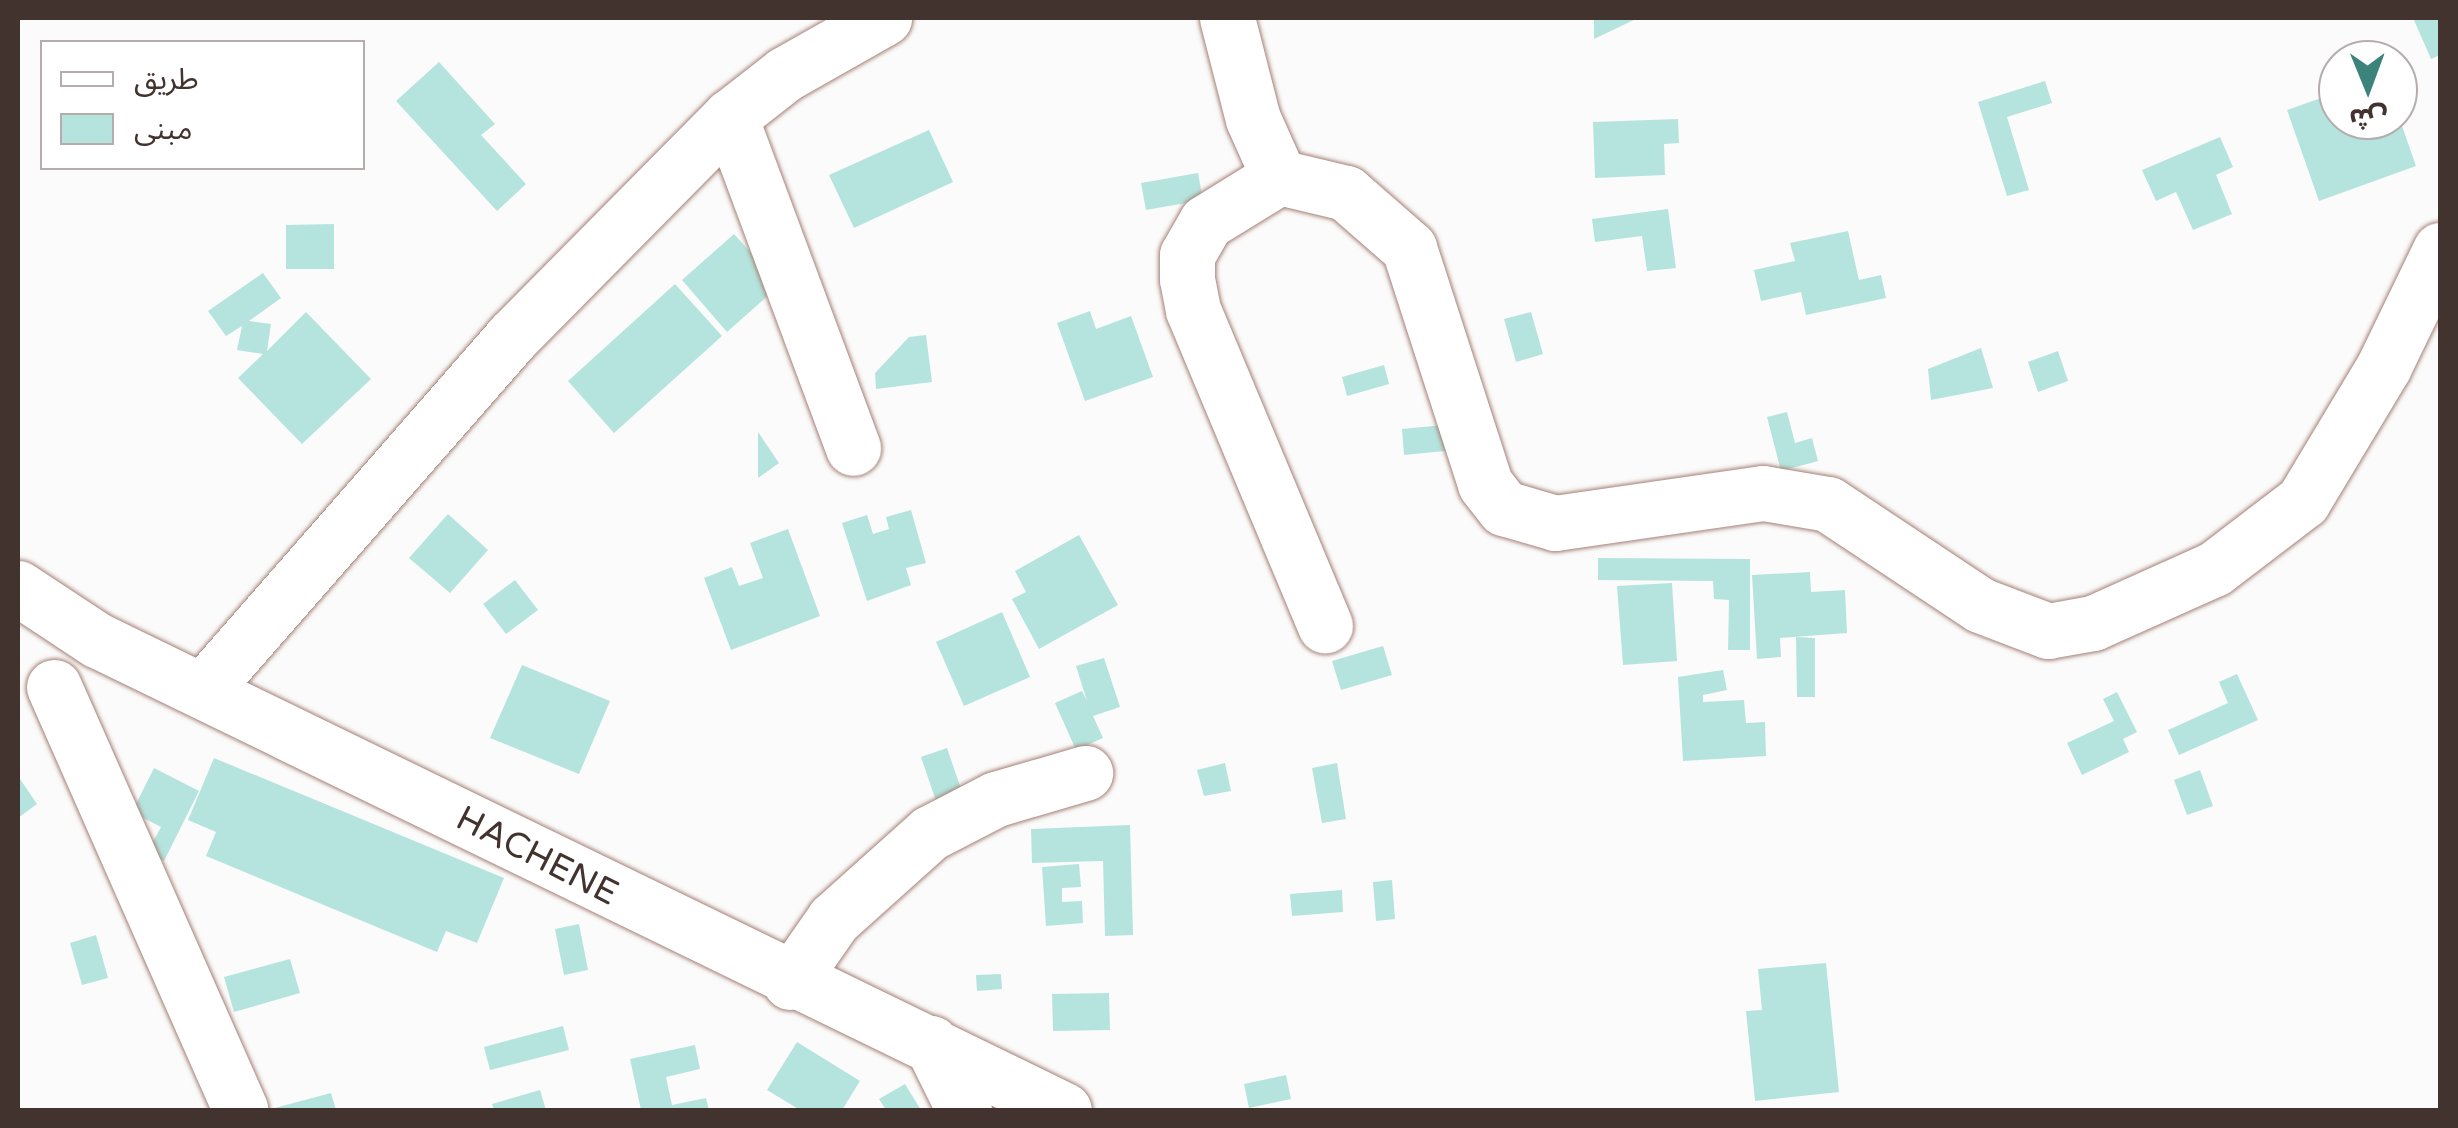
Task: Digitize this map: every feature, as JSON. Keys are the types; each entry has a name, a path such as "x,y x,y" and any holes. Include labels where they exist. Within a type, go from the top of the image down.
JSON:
{"street":[{"path":"204,689 514,336 812,34 884,18"},
{"path":"1226,18 1254,119 1280,176"},
{"path":"730,116 853,448"},
{"path":"1325,624 1192,310 1187,279 1187,255 1206,222 1280,176 1346,192 1409,248 1484,484 1504,508 1555,523 1763,494 1828,504 1980,605 2048,631 2093,623 2214,570 2303,501 2384,366 2440,250"},
{"name":"HACHENE","path":"18,588 97,640 204,689 790,982 931,1043 1064,1110"},
{"path":"97,640 36,701 241,1110"},
{"path":"790,982 834,919 930,834 996,799 1084,773"},
{"path":"931,1043 964,1110"}],"building":[{"path":"1594,18 1638,18 1594,39"},
{"path":"2413,18 2440,18 2440,55 2431,59"},
{"path":"439,62 495,124 481,135 526,184 497,211 396,101"},
{"path":"2045,81 2052,103 2007,117 2029,190 2007,196 1978,102"},
{"path":"2318,99 2318,140 2407,140 2416,166 2319,201 2287,110"},
{"path":"1678,119 1679,143 1664,144 1665,175 1595,178 1593,122"},
{"path":"929,130 953,182 854,228 829,175"},
{"path":"2220,137 2233,167 2216,175 2232,214 2193,230 2176,192 2156,201 2142,170"},
{"path":"1198,173 1203,200 1146,210 1141,183"},
{"path":"1668,209 1676,268 1647,271 1642,236 1595,242 1592,219"},
{"path":"334,224 334,269 286,269 286,225"},
{"path":"1848,231 1859,280 1881,275 1886,298 1806,315 1801,292 1761,301 1754,270 1795,261 1790,243"},
{"path":"734,234 780,285 727,332 682,280"},
{"path":"263,273 281,298 249,321 271,324 267,351 306,312 371,379 302,444 238,378 263,354 237,350 242,326 226,336 208,311"},
{"path":"675,284 722,336 614,433 568,381"},
{"path":"1090,311 1096,329 1131,316 1153,377 1085,401 1057,323"},
{"path":"1531,312 1543,354 1516,362 1504,319"},
{"path":"926,335 932,382 876,389 875,373 909,337"},
{"path":"1981,348 1993,388 1931,400 1928,369"},
{"path":"2058,351 2068,381 2038,392 2028,362"},
{"path":"1384,365 1389,384 1347,396 1342,377"},
{"path":"1787,412 1795,443 1812,438 1818,461 1781,471 1767,417"},
{"path":"1443,425 1445,451 1404,455 1402,429"},
{"path":"758,432 779,463 758,478"},
{"path":"911,510 926,563 906,568 911,585 867,601 842,523 867,515 873,534 889,529 886,517"},
{"path":"448,514 488,550 450,593 409,558"},
{"path":"788,529 820,616 731,650 704,578 732,567 739,586 763,578 750,543"},
{"path":"1079,535 1118,605 1039,649 1012,599 1026,592 1015,571"},
{"path":"1598,558 1750,559 1750,650 1728,650 1729,600 1714,599 1713,581 1598,580"},
{"path":"1810,572 1811,592 1845,590 1847,633 1780,638 1781,657 1757,659 1752,575"},
{"path":"515,580 538,610 506,634 483,604"},
{"path":"1672,583 1677,661 1623,665 1617,586"},
{"path":"1002,612 1030,677 964,706 936,642"},
{"path":"1796,637 1815,638 1815,697 1797,697"},
{"path":"1383,646 1392,675 1341,690 1332,661"},
{"path":"1104,658 1120,707 1093,716 1103,738 1076,750 1055,703 1082,691 1087,701 1076,666"},
{"path":"522,665 610,701 579,774 490,738"},
{"path":"1723,670 1727,690 1703,695 1703,702 1744,700 1746,723 1765,722 1766,756 1683,761 1678,677"},
{"path":"2237,674 2258,720 2179,755 2168,730 2228,703 2219,682"},
{"path":"2117,692 2137,732 2123,739 2129,752 2082,775 2067,743 2114,721 2103,699"},
{"path":"947,748 962,792 936,801 921,757"},
{"path":"214,758 504,878 477,943 446,931 437,952 206,856 216,832 188,820"},
{"path":"1225,763 1231,791 1204,796 1197,770"},
{"path":"1337,763 1346,819 1322,823 1312,768"},
{"path":"154,768 199,791 164,861 147,853 161,827 132,812"},
{"path":"2200,770 2213,806 2187,815 2174,780"},
{"path":"18,776 37,804 18,818"},
{"path":"1130,825 1133,935 1105,936 1103,861 1032,863 1031,829"},
{"path":"1079,864 1081,887 1062,888 1062,902 1082,901 1083,923 1046,926 1042,867"},
{"path":"1392,880 1395,919 1376,921 1373,882"},
{"path":"1342,890 1343,912 1292,916 1290,894"},
{"path":"579,924 588,970 564,975 555,929"},
{"path":"96,935 108,978 82,985 70,943"},
{"path":"290,959 300,993 234,1012 224,977"},
{"path":"1826,963 1839,1092 1755,1101 1746,1011 1762,1010 1758,969"},
{"path":"1001,974 1002,989 977,991 976,975"},
{"path":"1109,993 1110,1030 1053,1031 1052,994"},
{"path":"563,1026 569,1050 490,1070 484,1047"},
{"path":"797,1042 860,1081 842,1110 800,1110 767,1090"},
{"path":"695,1045 700,1069 666,1077 672,1105 706,1098 709,1110 641,1110 630,1059"},
{"path":"1286,1075 1291,1099 1249,1108 1244,1084"},
{"path":"905,1084 921,1110 886,1110 879,1099"},
{"path":"540,1090 546,1110 494,1110 492,1104"},
{"path":"331,1093 336,1110 271,1109"}]}
